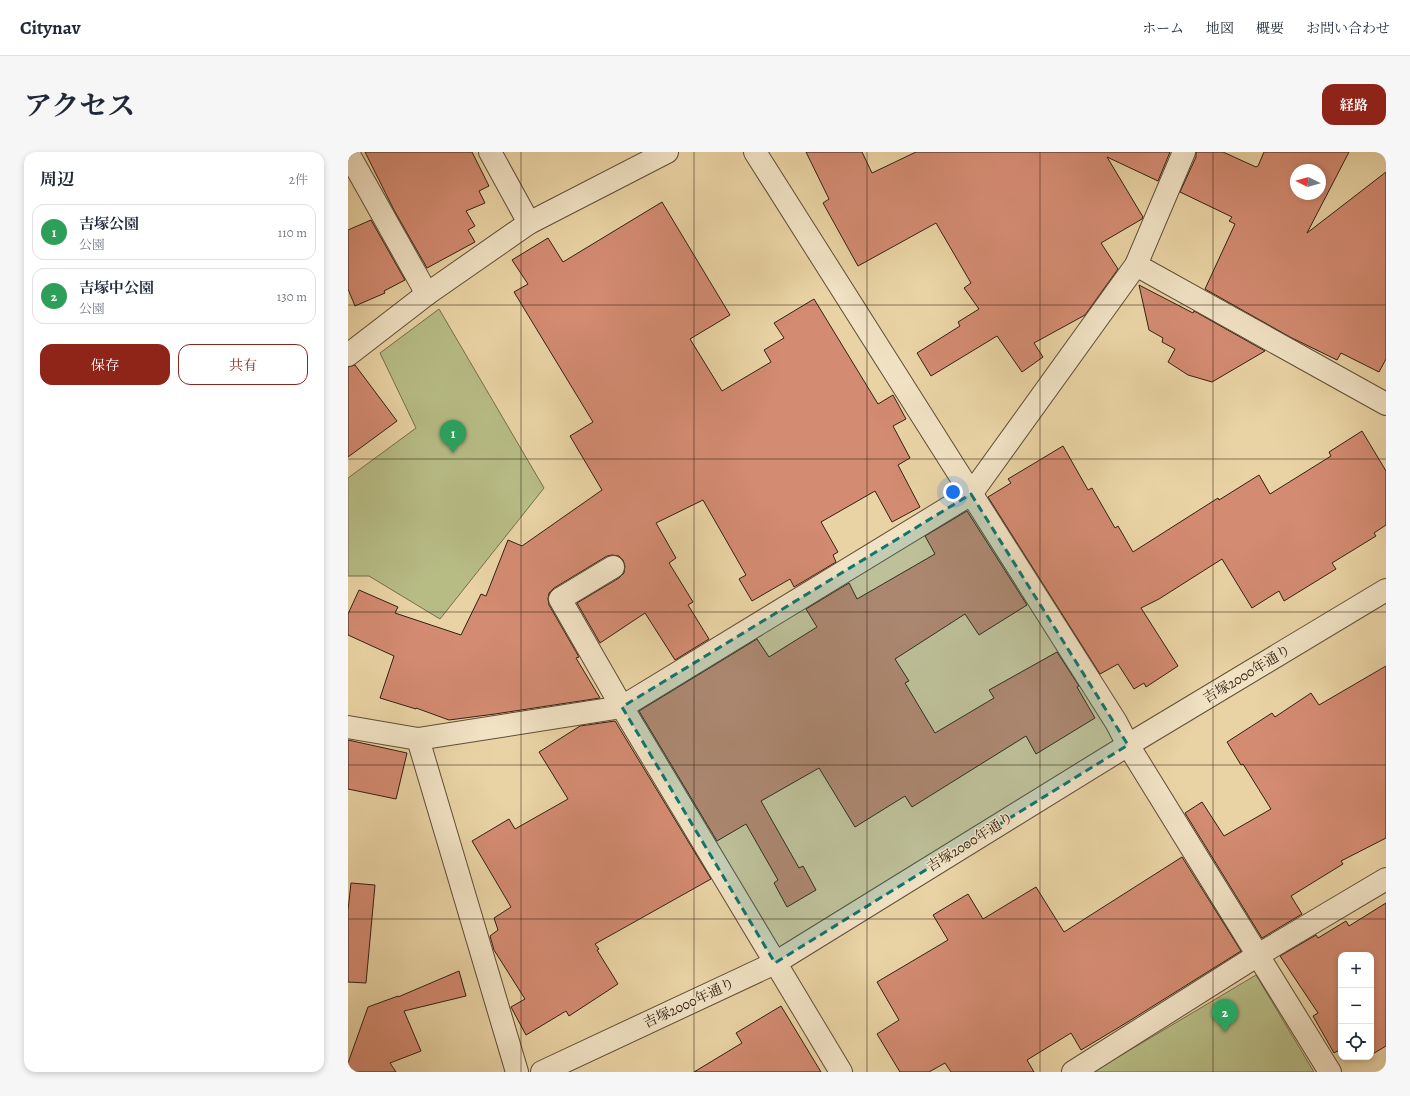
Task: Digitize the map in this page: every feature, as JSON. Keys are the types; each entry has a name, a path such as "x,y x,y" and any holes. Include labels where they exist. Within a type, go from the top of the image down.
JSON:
{"street":[{"path":"490,152 529,223"},
{"path":"348,355 427,294 529,223 667,152"},
{"path":"755,152 1116,722 1128,745 1330,1072"},
{"path":"348,727 418,739 622,707 971,494 1136,265 1184,152"},
{"path":"348,153 427,294"},
{"path":"1136,265 1386,404"},
{"path":"613,567 560,599 622,707 841,1072"},
{"name":"吉塚2000年通り","path":"542,1072 775,963 1128,745 1386,590"},
{"path":"418,739 517,1072"},
{"path":"1074,1072 1258,955 1386,879"}],"highlighted area":[{"path":"971,494 1128,745 775,963 622,707"}],"green space":[{"path":"439,309 544,488 440,619 369,576 348,576 348,478 416,428 380,353"},
{"path":"1256,975 1314,1072 1093,1072"}],"building":[{"path":"365,152 472,152 489,186 479,191 485,203 466,211 475,226 468,230 475,242 427,268 394,210"},
{"path":"806,152 862,152 872,173 916,152 1170,152 1158,181 1107,157 1143,217 1101,243 1118,269 1085,315 1034,343 1043,357 1022,372 997,336 931,376 917,353 960,326 958,322 979,309 964,288 971,283 936,223 858,266 823,203 829,199"},
{"path":"1196,152 1223,152 1256,167 1258,166 1264,152 1349,152 1326,196 1326,164 1290,164 1290,200 1324,200 1307,233 1386,172 1386,359 1379,372 1341,353 1337,360 1290,337 1205,289 1235,224 1229,221 1232,217 1180,192 1196,157"},
{"path":"662,202 730,315 690,339 722,391 771,362 764,350 784,338 774,323 814,299 878,404 893,395 906,419 893,426 910,458 898,465 920,507 892,522 875,491 821,522 838,552 833,555 836,562 794,587 790,579 752,601 739,579 746,575 703,500 656,523 676,558 669,563 693,602 688,605 709,639 675,660 645,613 600,643 577,603 619,578 624,573 625,566 623,560 619,556 612,555 607,556 554,588 549,593 548,599 549,605 579,657 576,658 600,698 449,720 416,708 380,698 394,656 348,635 348,614 359,590 398,607 395,613 461,635 481,594 486,596 508,540 522,546 602,490 570,436 593,422 514,292 528,284 512,260 548,238 563,262"},
{"path":"371,220 405,280 384,291 385,293 355,306 348,289 348,230"},
{"path":"1139,285 1193,313 1194,311 1265,351 1212,382 1188,375 1168,362 1175,349 1162,342 1163,338 1149,330"},
{"path":"355,365 397,421 348,457 348,367"},
{"path":"1362,431 1386,471 1386,525 1374,533 1376,536 1332,563 1336,569 1284,601 1279,591 1252,608 1222,559 1159,599 1141,608 1178,666 1146,687 1144,683 1134,689 1118,664 1100,674 988,497 1011,483 1008,479 1063,446 1088,490 1092,488 1115,528 1118,526 1133,552 1218,498 1219,500 1259,475 1270,494 1331,456 1329,452"},
{"path":"967,511 1027,605 979,635 965,614 895,659 909,681 905,683 935,733 994,698 989,690 1057,652 1079,686 1077,687 1095,718 1036,754 1026,736 912,807 905,796 855,827 819,768 761,801 799,868 803,866 816,890 787,907 774,883 778,880 746,824 717,841 639,711 757,639 769,657 817,627 806,609 849,583 857,599 935,554 925,536"},
{"path":"1386,666 1386,838 1341,861 1343,864 1291,896 1302,914 1262,938 1185,813 1202,802 1224,836 1271,809 1243,764 1241,765 1227,742 1272,713 1275,717 1311,693 1319,705"},
{"path":"615,721 711,879 595,944 599,949 597,950 618,984 569,1016 566,1011 526,1035 511,1007 525,999 494,950 490,936 498,930 494,918 511,907 472,841 509,819 515,829 568,799 539,752 580,726"},
{"path":"348,740 407,753 396,799 348,789"},
{"path":"1182,857 1241,951 1081,1050 1071,1033 1027,1060 1034,1072 951,1072 945,1063 929,1072 900,1072 877,1034 899,1020 877,982 948,940 933,915 968,894 983,919 1036,887 1064,932"},
{"path":"351,883 375,885 366,983 348,982 348,910"},
{"path":"1386,903 1386,1046 1374,1053 1374,952 1338,952 1338,1051 1334,1053 1313,1016 1318,1013 1280,956 1316,935 1318,938 1346,921 1349,926"},
{"path":"459,971 466,996 404,1011 421,1051 390,1063 396,1072 348,1072 348,1063 368,1007 398,997"},
{"path":"781,1006 821,1072 694,1072 742,1043 736,1033"}],"place":[{"name":"吉塚公園","path":"453,453"},
{"name":"吉塚中公園","path":"1225,1032"}]}
